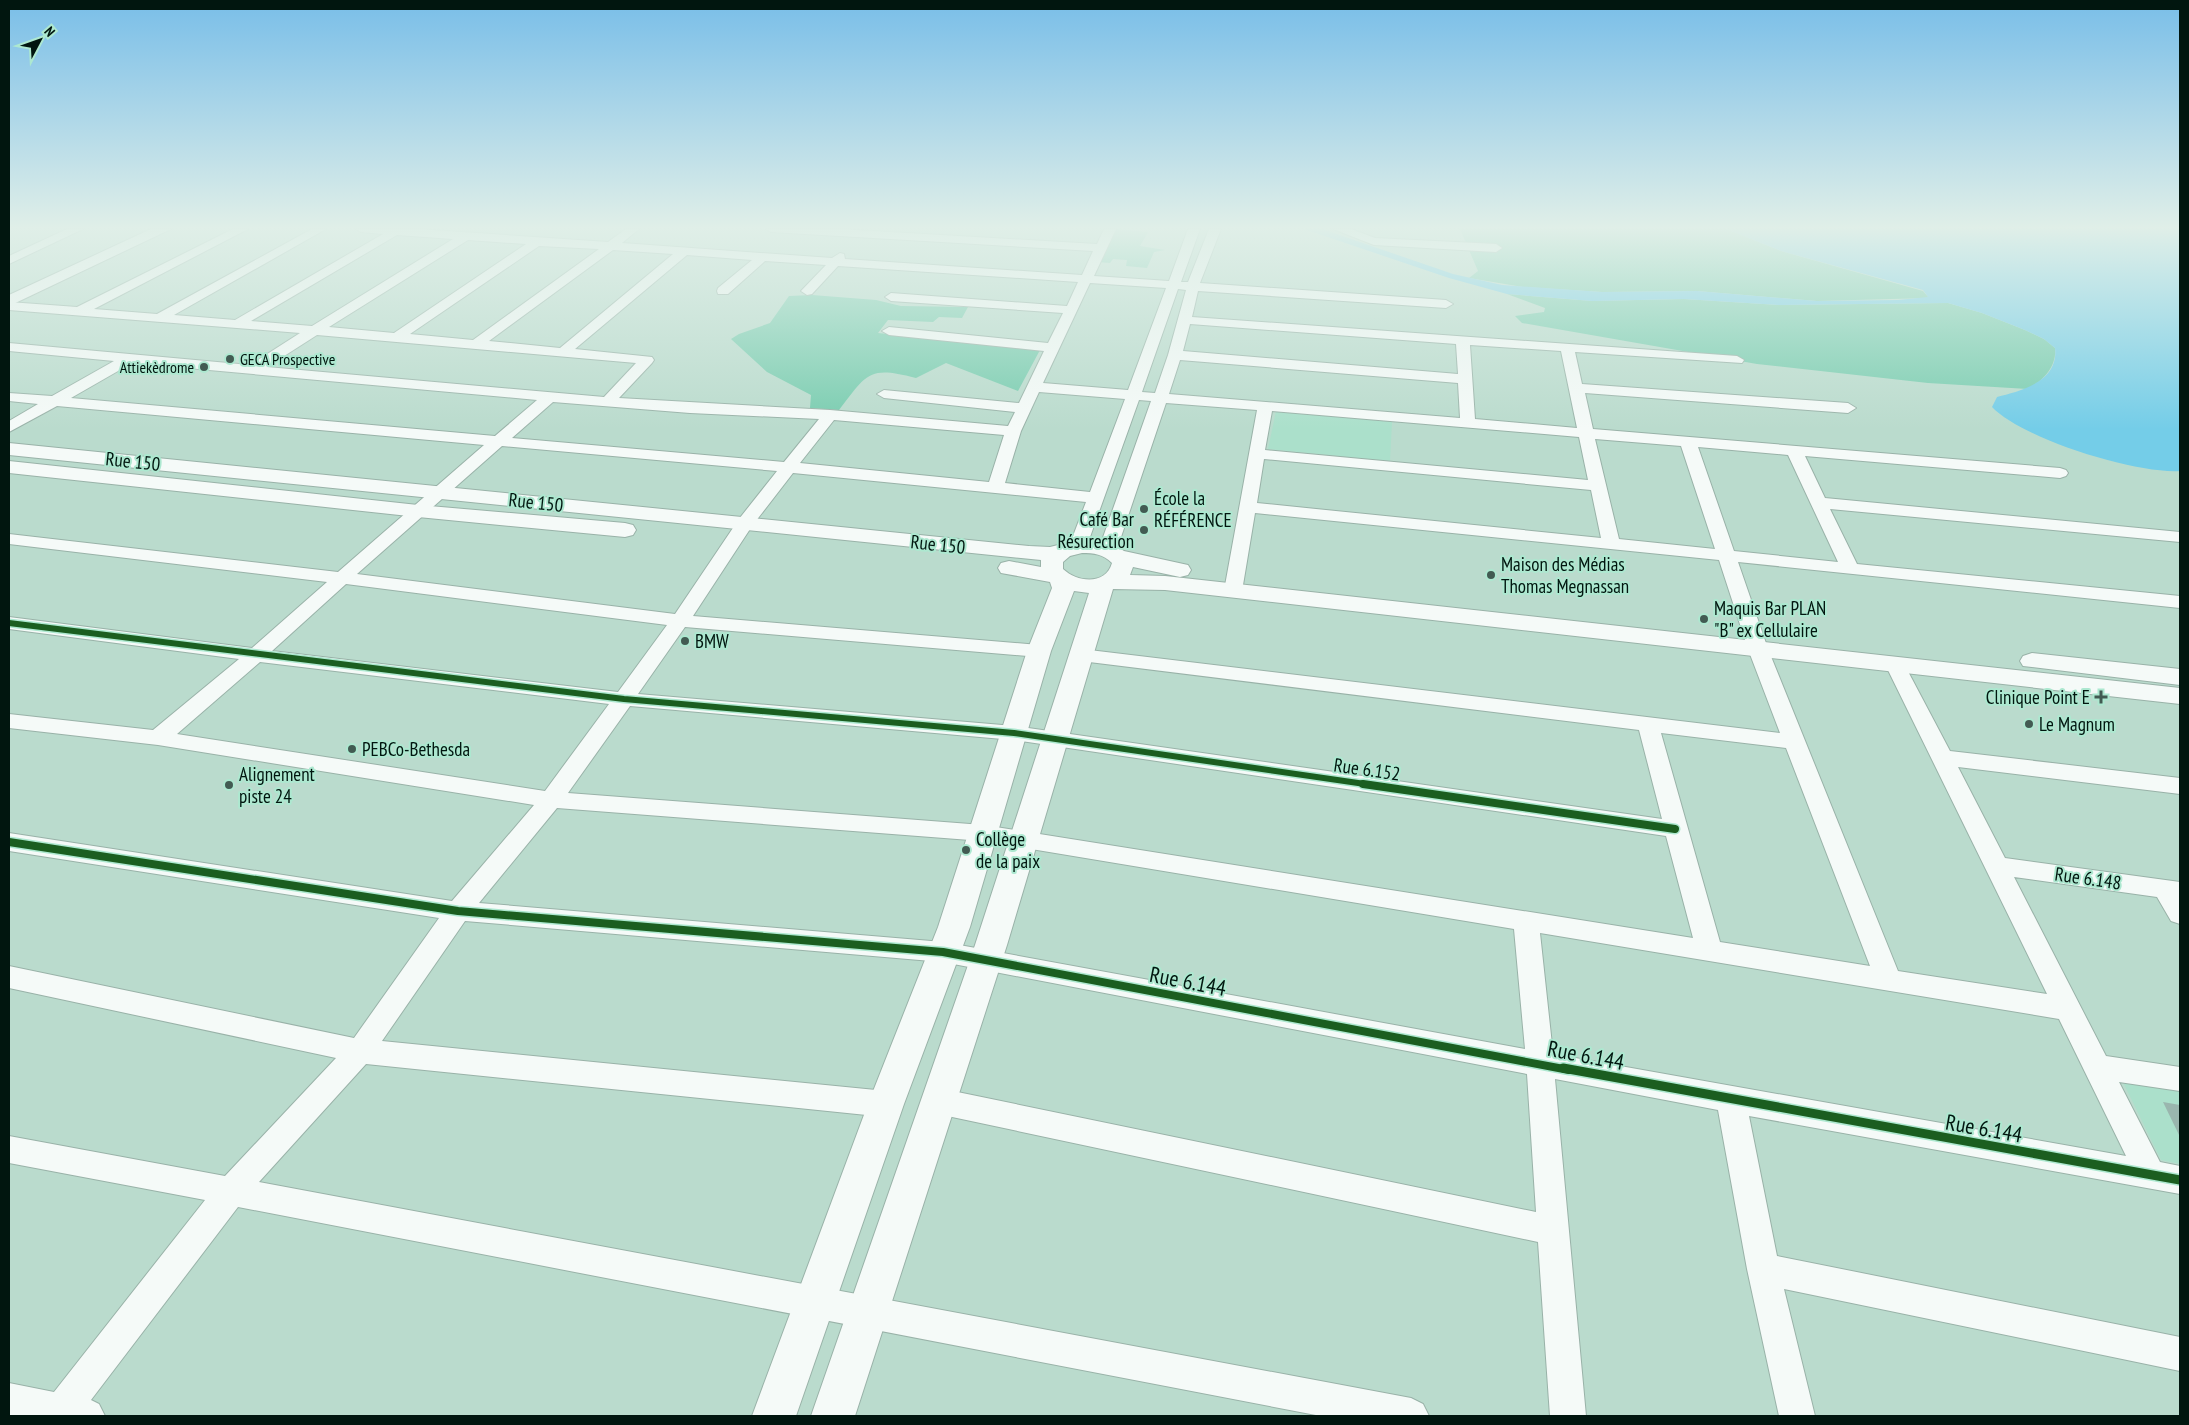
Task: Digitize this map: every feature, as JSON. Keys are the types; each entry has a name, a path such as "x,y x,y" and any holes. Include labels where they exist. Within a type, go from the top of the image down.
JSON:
{"main road":[{"path":"9,301 21,296"},
{"name":"Rue 150","path":"9,449 437,493 740,531 1014,568 1059,578 1081,586 1106,583 1148,582 1234,583"},
{"name":"Rue 150","path":"9,467 418,511 740,531 1029,553 1050,554 1092,546 1163,568 1234,583"},
{"path":"774,1416 886,1104 954,927 1039,651 1064,588 1059,578 1052,571 1052,560 1067,550"},
{"path":"832,1416 985,961 1081,655 1106,583 1118,577 1123,570 1123,563 1114,553"},
{"path":"1234,583 1755,640 2075,666 2180,677"},
{"path":"1755,640 1895,664 2180,696"},
{"path":"2075,666 2090,686"}],"street":[{"path":"80,311 111,296"},
{"path":"161,317 200,296"},
{"path":"239,324 287,296"},
{"path":"253,369 372,296"},
{"path":"397,337 458,296"},
{"path":"476,344 543,296"},
{"path":"563,352 631,296"},
{"path":"995,488 1013,431 1078,296"},
{"path":"1067,550 1081,537 1134,396 1168,296"},
{"path":"1114,553 1110,543 1176,355 1190,296"},
{"path":"1327,296 1446,304"},
{"path":"891,297 1071,310"},
{"path":"9,306 317,330 647,360 608,401"},
{"path":"1184,320 1737,360"},
{"path":"889,330 1053,348"},
{"path":"1463,340 1468,424"},
{"path":"9,347 550,397 830,415 1013,431"},
{"path":"1566,348 1610,544"},
{"path":"1176,355 1466,379"},
{"path":"9,427 130,358"},
{"path":"1034,387 2060,473"},
{"path":"1576,388 1848,408"},
{"path":"884,394 1024,408"},
{"path":"9,397 791,467 1096,498"},
{"path":"158,738 256,655 437,493 550,397"},
{"path":"1234,583 1265,406"},
{"path":"9,1400 68,1415 230,1191 360,1051 458,911 551,800 680,620 740,531 830,415"},
{"path":"1688,442 1755,640 1888,979"},
{"path":"1794,451 1850,568"},
{"path":"1257,454 1597,486"},
{"path":"1819,503 2180,537"},
{"path":"1248,507 2180,602"},
{"path":"9,539 680,620 1039,651"},
{"name":"Rue 6.152","path":"9,623 624,699 1014,733 1675,828"},
{"path":"1081,655 1794,742"},
{"path":"1895,664 2151,1175"},
{"path":"9,720 158,738 551,800 983,833 2068,1009"},
{"path":"1648,724 1709,951"},
{"path":"1942,758 2180,786"},
{"name":"Rue 6.144","path":"9,842 458,911 944,952 1731,1100 2180,1180"},
{"name":"Rue 6.148","path":"1996,866 2173,890"},
{"path":"2173,890 2180,914"},
{"path":"1526,921 1540,1064 1568,1416"},
{"path":"9,976 360,1051 886,1104"},
{"path":"2097,1067 2180,1080"},
{"path":"1731,1100 1763,1269 1797,1416"},
{"path":"938,1101 1552,1230"},
{"path":"9,1149 1411,1416"},
{"path":"1763,1269 2180,1354"}],"shaded area":[{"path":"789,296 818,296 876,300 901,306 968,307 962,318 939,317 933,322 888,320 878,333 1040,350 1018,391 946,363 916,378 900,374 878,373 863,380 839,410 810,408 811,395 767,372 731,339 739,334 770,323"},
{"path":"1511,296 1592,301 1684,299 1779,305 1948,303 1982,313 2044,339 2055,348 2055,355 2048,372 2039,382 2028,389 1928,383 1757,364 1522,323 1515,316 1544,312 1545,308"},
{"path":"1751,296 1927,296 1929,298 1817,301"},
{"path":"1276,411 1392,422 1390,461 1268,449"},
{"path":"2122,1080 2180,1089 2180,1164 2161,1160"}],"water":[{"path":"1525,296 1751,296 1817,301 1898,300 1928,297 1927,296 2180,296 2180,471 2136,467 2109,461 2053,442 2007,419 1992,407 1997,397 2037,383 2051,369 2055,359 2055,348 2044,339 2025,330 1982,313 1948,303 1779,305 1684,299 1592,301"}],"building":[{"path":"2163,1102 2180,1105 2180,1137"}],"cycle path":[{"path":"9,623 624,699 1014,733 1675,829"},
{"path":"9,842 458,911 943,952 1731,1100 2180,1180"}],"place":[{"name":"GECA Prospective","path":"230,359"},
{"name":"Attiekèdrome","path":"204,367"},
{"name":"École la RÉFÉRENCE","path":"1144,509"},
{"name":"Café Bar Résurection","path":"1144,530"},
{"name":"Maison des Médias Thomas Megnassan","path":"1491,575"},
{"name":"Maquis Bar PLAN \"B\" ex Cellulaire","path":"1704,619"},
{"name":"BMW","path":"685,641"},
{"name":"Clinique Point E","path":"2101,697"},
{"name":"Le Magnum","path":"2029,724"},
{"name":"PEBCo-Bethesda","path":"352,749"},
{"name":"Alignement piste 24","path":"229,785"},
{"name":"Collège de la paix","path":"966,850"}]}
